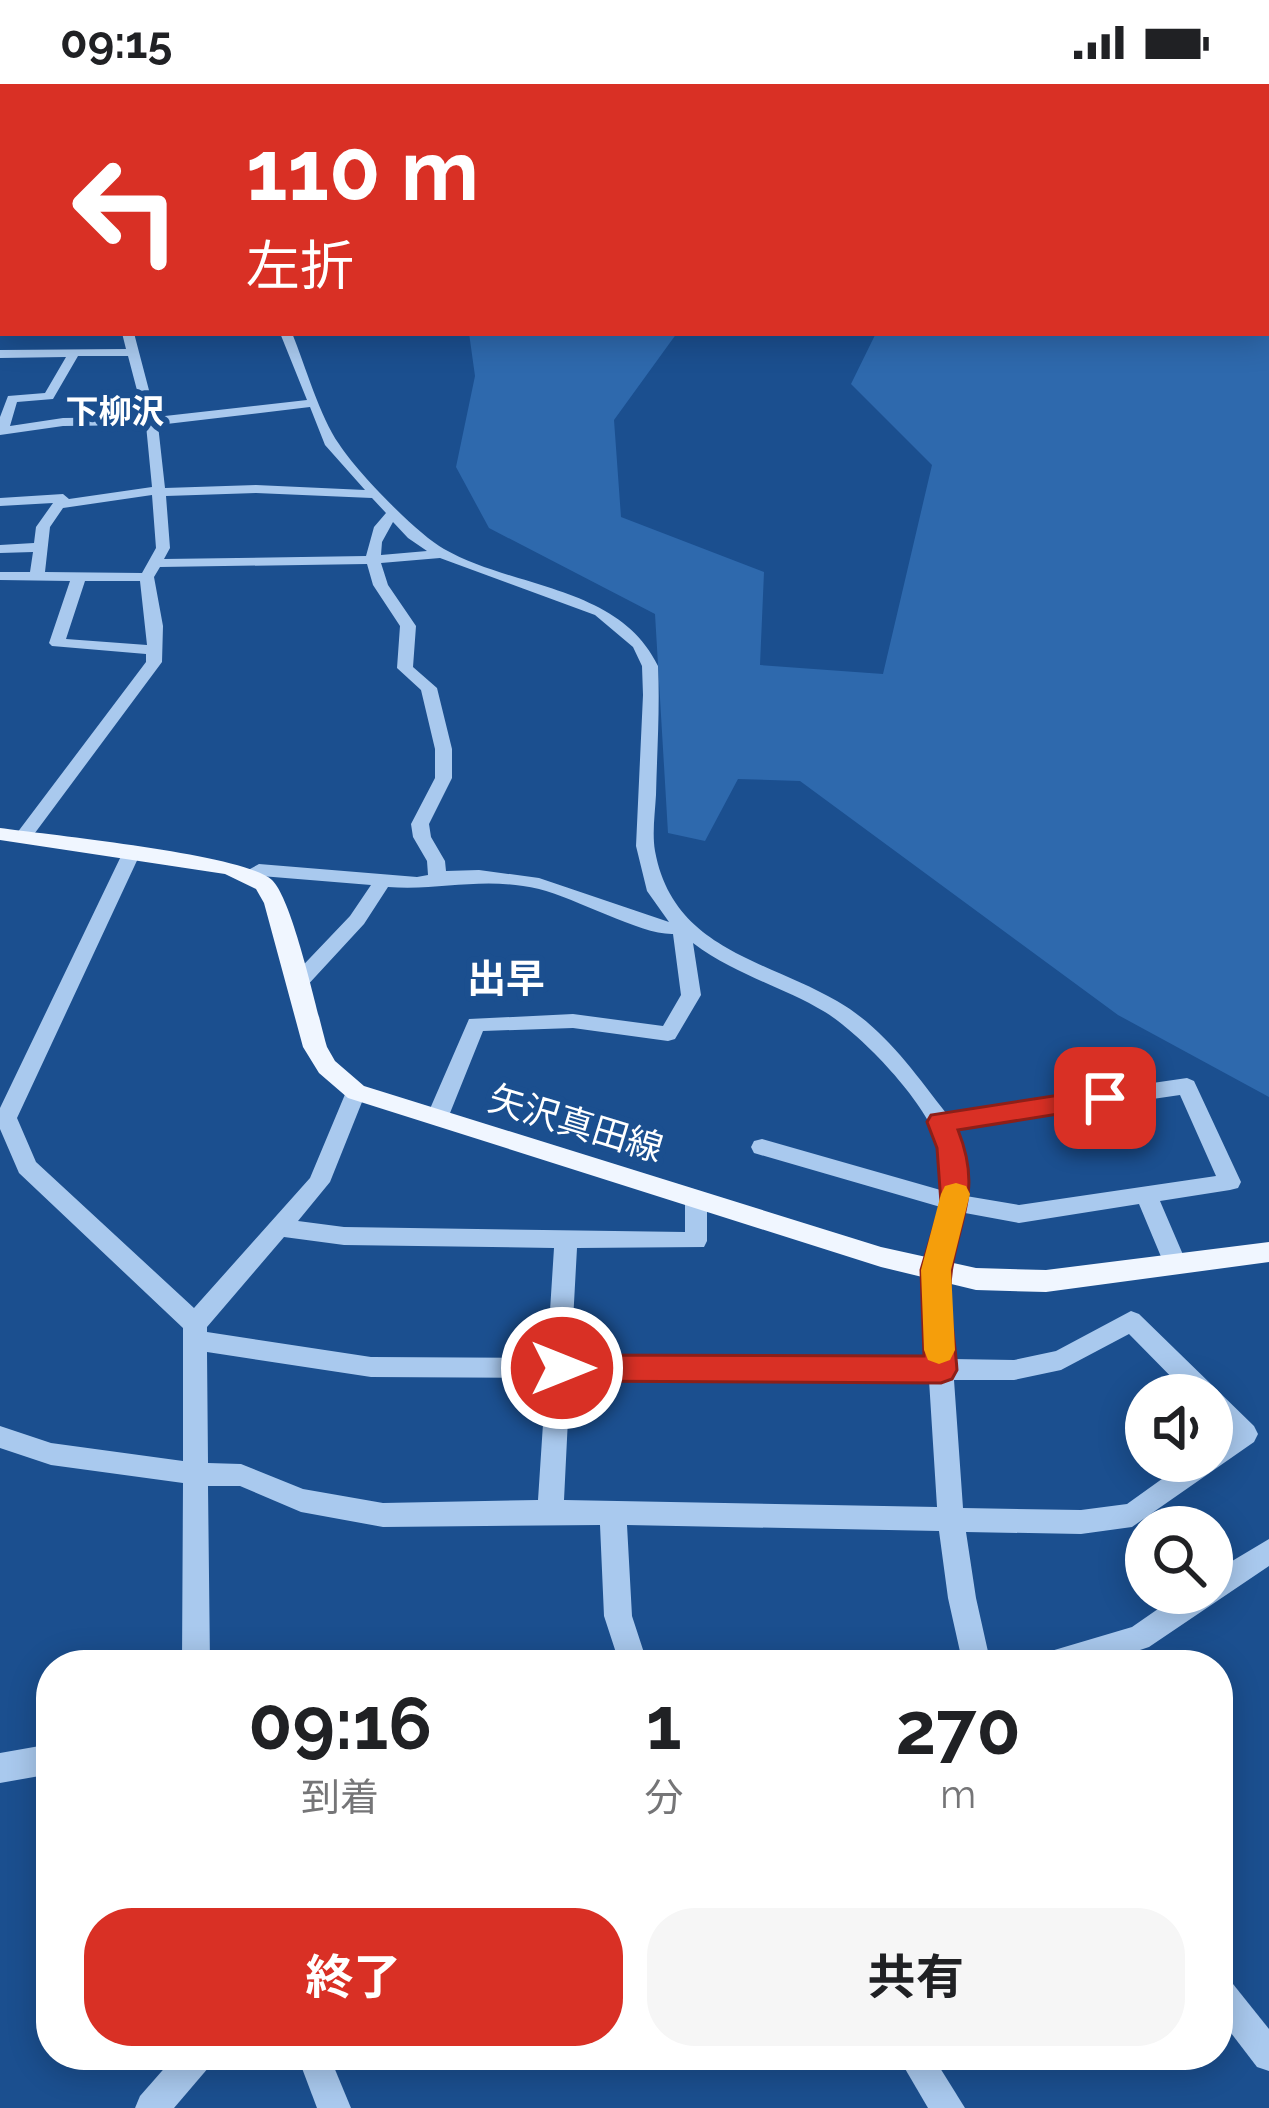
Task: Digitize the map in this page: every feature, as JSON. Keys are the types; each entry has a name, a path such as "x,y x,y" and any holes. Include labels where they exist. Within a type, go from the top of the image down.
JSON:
{"main road":[{"path":"11,836 250,874"},
{"name":"矢沢真田線","path":"250,874 264,884 275,903 315,1047 327,1067 356,1092 696,1199 976,1279 1046,1281 1269,1252"}],"street":[{"path":"11,836 154,662 151,570 163,548 159,491 151,422 128,336"},
{"path":"287,336 332,445 393,513 441,554 600,612 640,645 650,666 647,860 656,891 681,924 729,960 830,1006 857,1025 884,1049 941,1122 951,1148 956,1203 936,1270 941,1370 951,1520 974,1650"},
{"path":"0,354 131,352"},
{"path":"73,354 49,395 12,399 1,431 63,422 151,422 315,403"},
{"path":"59,505 159,491 373,494"},
{"path":"0,502 63,499 43,527 37,574"},
{"path":"393,513 384,522 372,558 381,592 408,626 404,668 429,688 430,705 437,714 445,772 420,822 420,832 437,858 437,874"},
{"path":"0,549 42,547"},
{"path":"0,576 441,554"},
{"path":"80,574 57,643 154,650"},
{"path":"133,852 6,1118 27,1167 196,1332 371,1367 1015,1370 1061,1360 1130,1321 1184,1374"},
{"path":"250,874 259,870 417,883 437,874 540,881 656,926 668,929 681,924"},
{"path":"297,984 357,920 382,882"},
{"path":"437,1118 476,1024 574,1021 668,1034 691,995 681,924"},
{"path":"762,1148 956,1203 1019,1214 1230,1183 1187,1086 941,1122"},
{"path":"196,1650 196,1332 319,1182 356,1092"},
{"path":"1146,1195 1175,1264"},
{"path":"280,1228 344,1236 696,1241 696,1199"},
{"path":"550,1513 566,1239"},
{"path":"1233,1422 1245,1434 1233,1443"},
{"path":"0,1437 51,1454 198,1474 241,1475 302,1500 383,1515 550,1513 1081,1522 1132,1515 1178,1482"},
{"path":"613,1514 618,1616 629,1650"},
{"path":"1233,1574 1269,1551"},
{"path":"1100,1650 1139,1638 1174,1614"},
{"path":"0,1768 36,1762"},
{"path":"1233,2009 1269,2055"},
{"path":"152,2108 184,2070"},
{"path":"320,2070 334,2108"},
{"path":"923,2070 948,2108"}],"shaded area":[{"path":"469,336 675,336 614,420 621,517 764,572 760,665 883,674 932,465 851,384 875,336 1269,336 1269,1097 1118,1015 800,781 738,779 705,841 668,833 655,614 489,528 456,467 475,376"}],"slow traffic":[{"path":"939,1350 936,1270 956,1194"}],"district":[{"name":"下柳沢","path":"115,411"},
{"name":"出早","path":"506,978"}],"route":[{"path":"562,1368 941,1370 936,1270 956,1203 951,1148 941,1122 1105,1098"}]}
